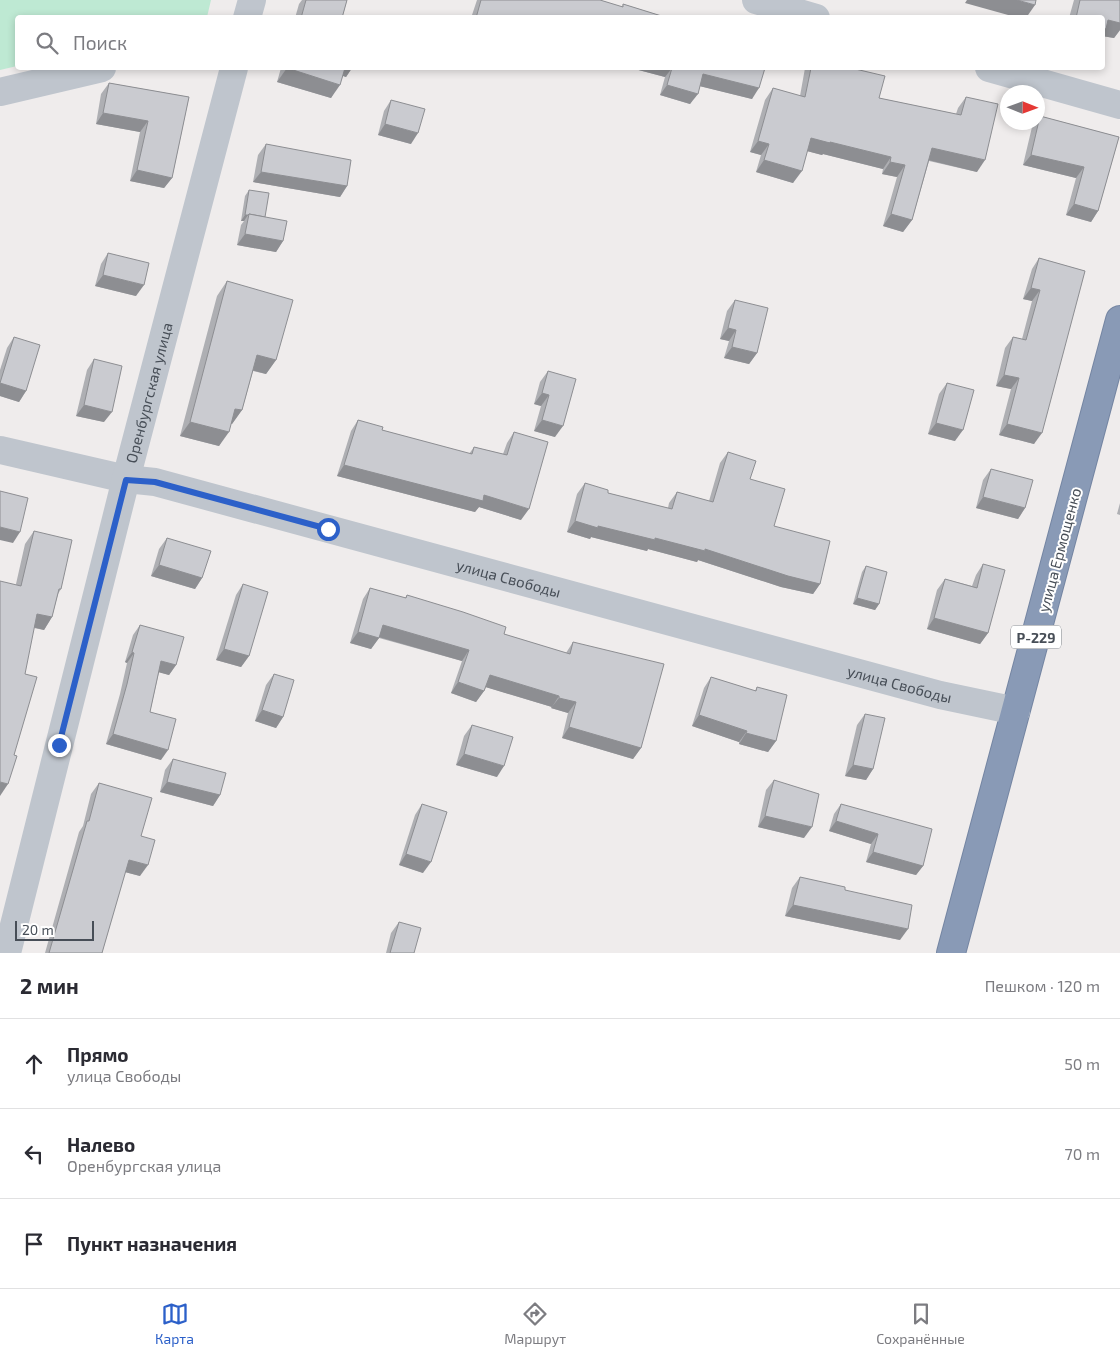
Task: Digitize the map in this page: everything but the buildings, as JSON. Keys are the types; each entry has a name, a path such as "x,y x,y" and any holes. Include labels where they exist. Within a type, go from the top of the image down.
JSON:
{"highway":[{"name":"улица Ермощенко","path":"951,953 1120,320"}],"street":[{"path":"248,15 252,0"},
{"path":"756,0 806,15"},
{"path":"0,92 94,70"},
{"name":"Оренбургская улица","path":"7,953 126,480 233,70"},
{"path":"996,70 1120,106"},
{"name":"улица Свободы","path":"0,450 126,480 155,482 930,693 1016,711"}],"green space":[{"path":"0,0 211,0 207,15 15,15 15,66 0,70"}],"route":[{"path":"59,745 126,480 155,482 328,529"}]}
